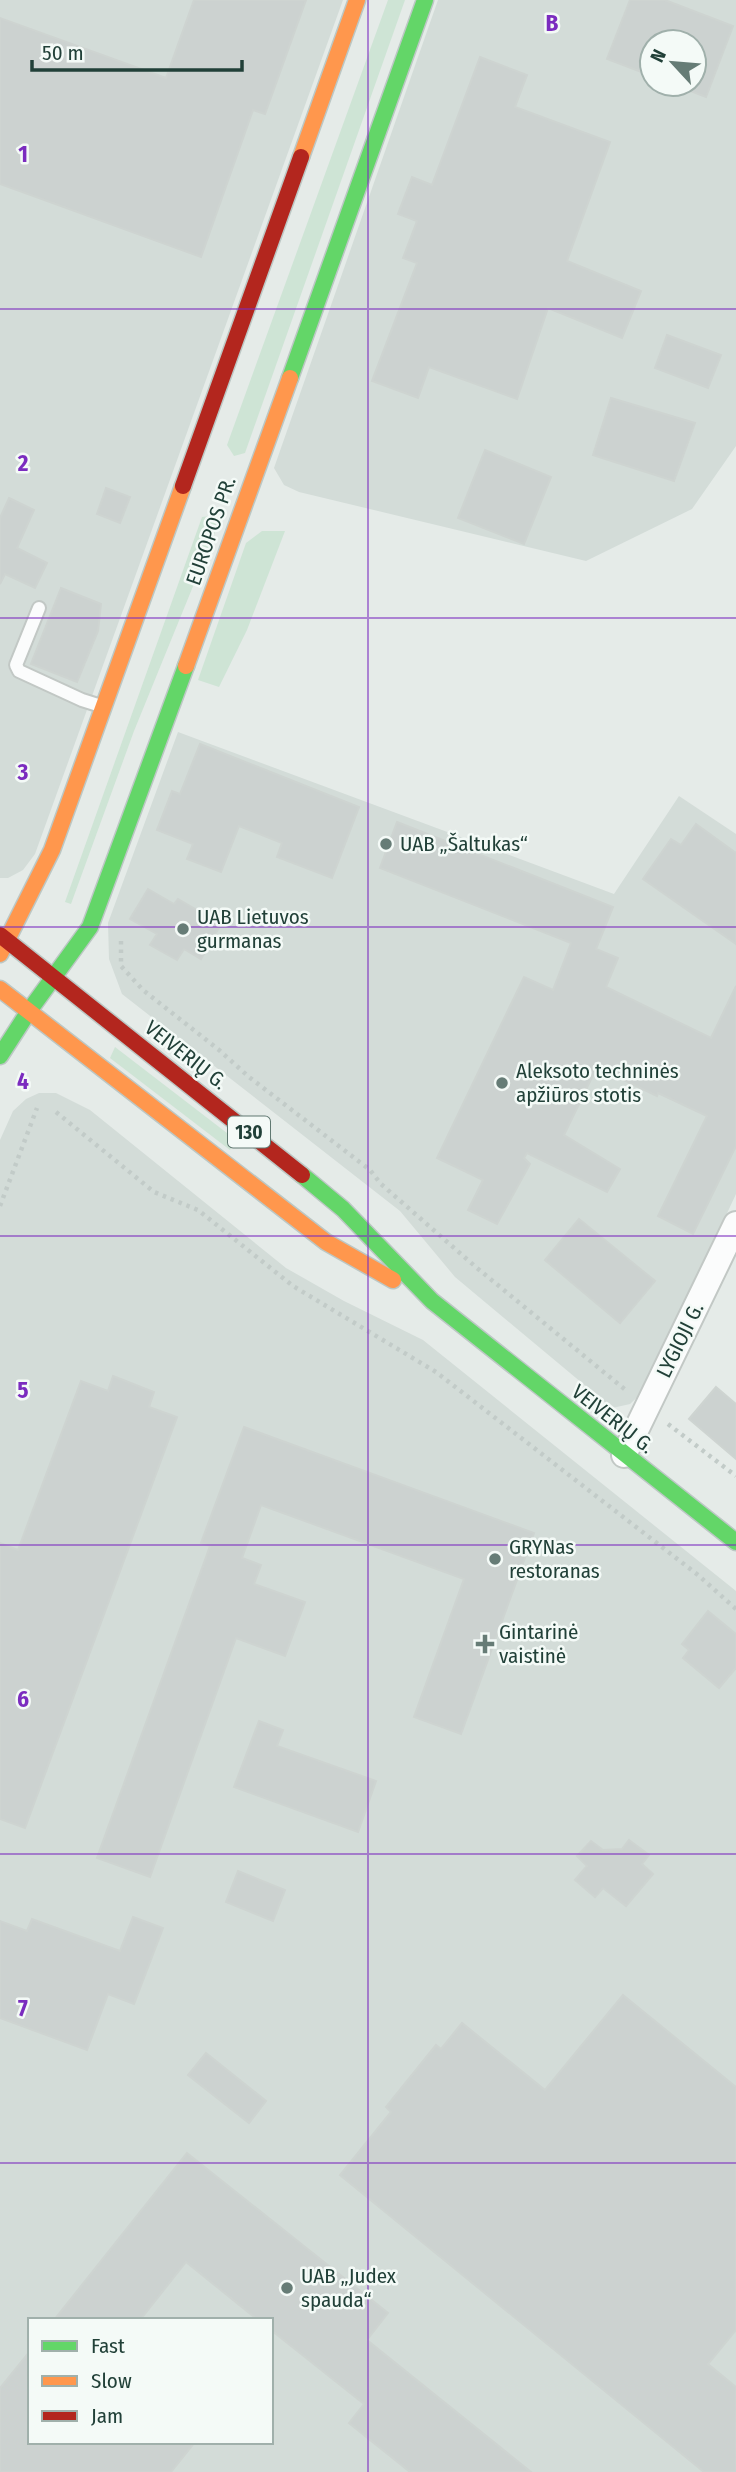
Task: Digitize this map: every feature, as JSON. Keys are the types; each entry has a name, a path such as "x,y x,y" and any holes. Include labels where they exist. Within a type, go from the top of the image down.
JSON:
{"main road":[{"name":"EUROPOS PR.","path":"2,943 52,850 104,707 192,482 357,0"},
{"name":"EUROPOS PR.","path":"0,1056 90,927 163,733 239,498 425,0"},
{"name":"VEIVERIŲ G.","path":"2,943 54,978 226,1113 342,1209 432,1301 736,1542"},
{"name":"VEIVERIŲ G.","path":"0,989 326,1242 432,1301"}],"street":[{"name":"LYGIOJI G.","path":"624,1455 736,1224"}],"lane":[{"path":"39,608 16,665 19,671 82,700 104,707"}],"path":[{"path":"120,930 121,966 143,990 249,1077 370,1170 381,1184 477,1268 646,1407 736,1476"},
{"path":"0,1206 37,1108"},
{"path":"56,1112 154,1192 198,1210 293,1286 436,1372 698,1575 736,1609"}],"shaded area":[{"path":"0,0 343,0 35,854 23,870 8,878 0,878"},
{"path":"438,0 736,0 736,446 692,509 586,561 299,492 284,485 274,468"},
{"path":"178,732 614,894 679,796 736,834 736,1194 644,1391 630,1404 612,1408 455,1277 400,1211 122,994 109,959 108,923"},
{"path":"39,1093 56,1093 90,1110 286,1268 344,1301 423,1340 736,1591 736,2472 0,2472 0,1140 13,1111 26,1099"}],"green space":[{"path":"388,0 405,0 245,453 234,456 227,445"},
{"path":"211,516 218,525 134,731 71,904 65,902 202,517"},
{"path":"262,531 285,531 247,630 219,687 198,680 246,543"},
{"path":"115,1047 236,1140 230,1150 110,1058"}],"building":[{"path":"194,0 306,0 265,114 253,110 201,257 0,184 0,18 166,78"},
{"path":"630,0 665,0 733,26 708,92 708,28 638,28 638,71 607,59"},
{"path":"480,57 527,75 515,107 610,142 567,261 641,291 622,338 548,308 517,399 429,367 418,398 372,381 417,263 403,258 417,221 398,214 412,177 432,185"},
{"path":"667,335 721,355 708,388 655,368"},
{"path":"611,398 695,423 674,481 593,455"},
{"path":"485,450 551,477 524,544 458,518"},
{"path":"106,488 130,497 120,523 97,514"},
{"path":"9,498 34,510 17,548 47,563 35,588 5,574 0,584 0,518"},
{"path":"61,588 101,604 98,631 77,682 31,664"},
{"path":"200,744 359,807 332,878 277,857 282,843 239,826 221,872 187,859 193,844 157,830 172,791 180,794"},
{"path":"397,822 613,907 596,949 618,958 606,987 711,1038 736,986 736,1146 693,1234 658,1216 707,1116 597,1067 564,1135 620,1169 607,1192 527,1153 524,1158 530,1164 497,1224 468,1210 483,1180 437,1158 524,977 553,990 571,943 380,868"},
{"path":"696,824 736,853 736,944 643,879 671,839 681,845"},
{"name":"UAB Lietuvos gurmanas","path":"148,889 174,904 178,899 221,924 201,959 184,949 177,960 150,945 157,934 130,919"},
{"path":"579,1219 655,1281 620,1323 545,1260"},
{"path":"113,1376 154,1392 149,1407 177,1417 25,1828 0,1819 0,1543 18,1550 81,1381 108,1391"},
{"path":"716,1387 736,1404 736,1459 689,1419"},
{"path":"244,1427 534,1533 461,1734 414,1717 464,1579 261,1505 242,1558 261,1565 254,1584 305,1602 285,1656 236,1638 150,1877 97,1858 210,1546 201,1543"},
{"path":"708,1611 736,1634 736,1668 719,1688 683,1658 689,1650 682,1644"},
{"path":"259,1721 283,1730 277,1746 376,1781 358,1832 234,1787"},
{"path":"629,1840 649,1855 642,1864 653,1874 626,1906 603,1888 595,1897 575,1880 587,1866 577,1856 591,1841 603,1850 622,1849"},
{"path":"238,1871 285,1890 273,1921 226,1902"},
{"path":"133,1917 163,1928 134,2004 108,1994 87,2050 0,2018 0,1921 27,1931 32,1919 120,1951"},
{"path":"623,1995 736,2087 736,2330 708,2364 736,2387 736,2472 704,2472 340,2175 391,2112 386,2107 436,2045 441,2049 462,2023 545,2090"},
{"path":"206,2053 266,2101 249,2123 188,2075"},
{"name":"UAB „Judex spauda“","path":"187,2153 388,2313 367,2340 531,2472 410,2472 349,2423 364,2404 273,2332 273,2318 256,2318 186,2262 142,2318 56,2318"},
{"path":"28,2353 28,2444 193,2444 171,2472 0,2472 0,2388"}],"traffic: fast":[{"path":"290,378 425,0"},
{"path":"0,1056 90,927 186,666"},
{"path":"302,1175 343,1209 432,1301 736,1542"}],"traffic: slow":[{"path":"301,157 357,0"},
{"path":"186,666 290,378"},
{"path":"0,954 52,850 183,486"},
{"path":"0,989 326,1242 393,1280"}],"traffic: jam":[{"path":"183,486 301,157"},
{"path":"0,935 302,1175"}],"place":[{"name":"UAB „Šaltukas“","path":"386,844"},
{"name":"UAB Lietuvos gurmanas","path":"183,929"},
{"name":"Aleksoto techninės apžiūros stotis","path":"502,1083"},
{"name":"GRYNas restoranas","path":"495,1559"},
{"name":"Gintarinė vaistinė","path":"485,1644"},
{"name":"UAB „Judex spauda“","path":"287,2288"}]}
